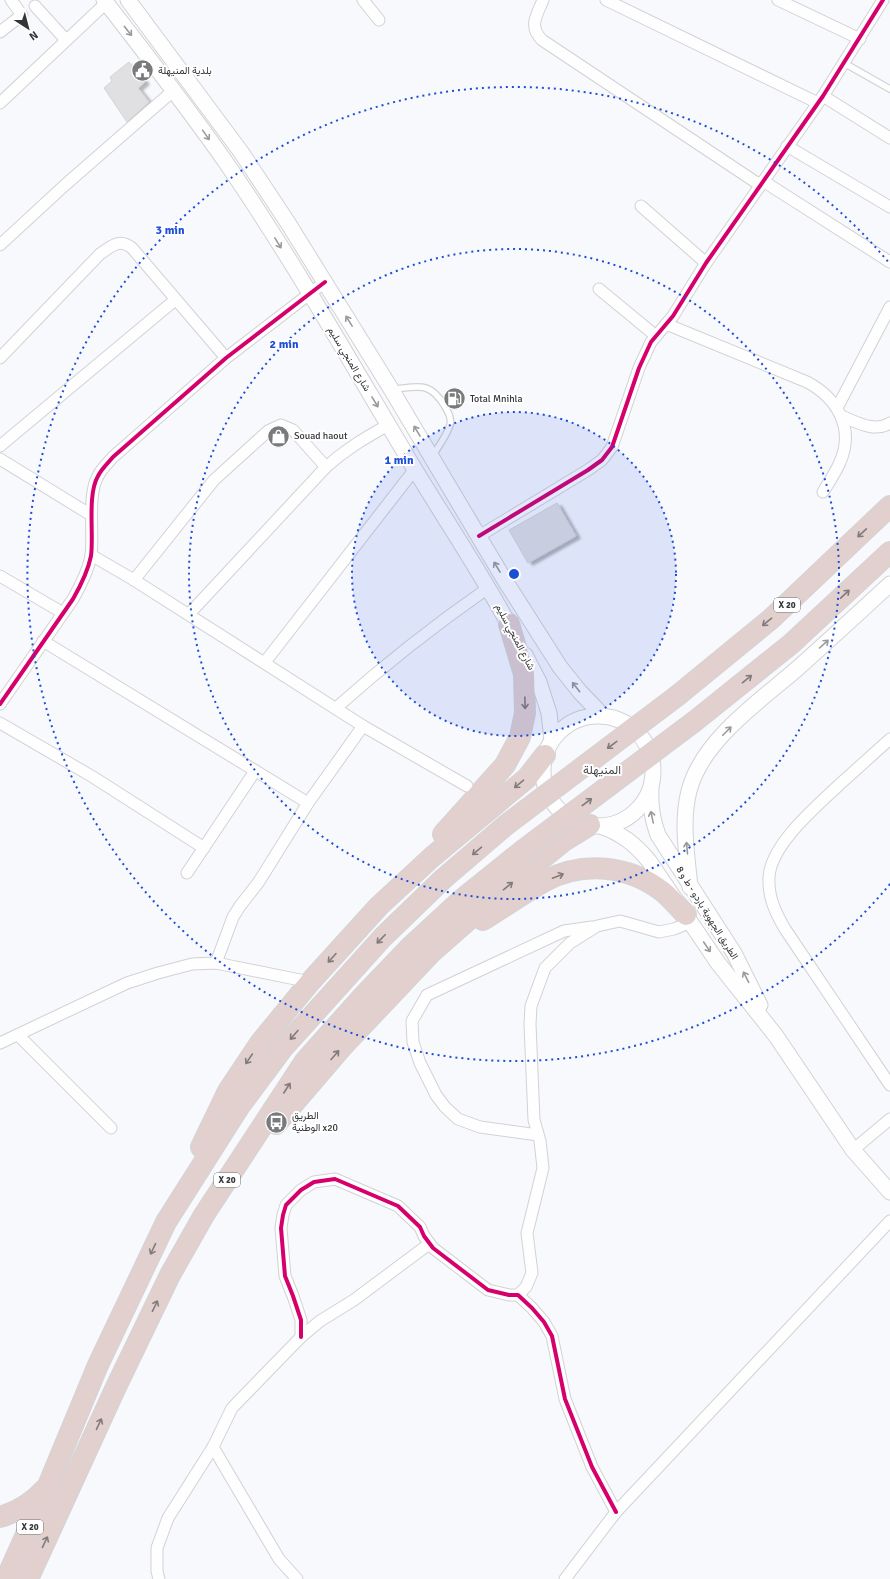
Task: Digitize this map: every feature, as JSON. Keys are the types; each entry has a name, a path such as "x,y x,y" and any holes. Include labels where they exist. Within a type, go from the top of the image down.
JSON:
{"highway":[{"name":"X 20","path":"166,1222 239,1107 283,1048 383,937 443,879 506,825 676,696 771,619 890,506"},
{"name":"X 20","path":"29,1578 116,1387 166,1282 204,1215 305,1061 364,995 410,947 461,900 522,851 695,721 791,644 890,552"},
{"path":"379,906 505,765 520,737 525,713 524,674 509,624"},
{"name":"X 20","path":"6,1579 47,1488 98,1365 228,1091 260,1043 310,982 379,906 432,857 527,778 549,748"},
{"name":"X 20","path":"204,1215 248,1156 342,1047 432,952 498,894 564,840 595,825"},
{"path":"410,976 469,930 521,896 546,881 571,871 597,868 632,874 663,892 688,919"},
{"path":"0,1517 19,1510 47,1488"}],"main road":[{"name":"شارع المنجي سليم","path":"128,0 241,152 325,282 391,389 504,579 560,667 580,692 603,716"},
{"name":"شارع المنجي سليم","path":"105,1 174,90 227,165 310,292 388,425 488,588 509,624 539,682 549,712 549,748"},
{"path":"690,887 685,830 685,810 690,789 697,770 708,752 740,717 890,584"},
{"path":"603,716 613,718 630,726 644,739 651,756 653,775 651,786 643,802 632,814 617,822 595,825 575,821 562,812 552,801 545,786 543,771 549,748 562,729 574,721 588,717 603,716"},
{"name":"الطريق الجهوية باردو - ط و 8","path":"651,786 650,803 652,819 658,835 690,887 734,953 776,1036"},
{"name":"الطريق الجهوية باردو - ط و 8","path":"595,825 614,831 628,839 639,849 718,963 776,1036 853,1150 890,1192"}],"street":[{"path":"11,0 22,16"},
{"path":"363,0 379,20"},
{"path":"543,0 535,20 534,27 535,32 542,40 761,183 890,262"},
{"path":"606,0 821,100 890,138"},
{"path":"778,0 860,39"},
{"path":"479,536 588,470 602,460 612,447 644,355 656,336 673,316 706,263 761,183 821,100 883,0"},
{"path":"0,103 105,1"},
{"path":"0,32 38,3 66,40"},
{"path":"0,245 174,90"},
{"path":"787,146 890,207"},
{"path":"641,206 706,263"},
{"path":"0,358 100,254 122,242 132,248 226,358"},
{"path":"0,704 81,585 91,555 91,515 94,488 97,477 103,468 113,456 226,358 310,292 325,282"},
{"path":"599,289 656,336"},
{"path":"0,446 175,300"},
{"path":"839,412 890,306"},
{"path":"666,324 807,382 824,393 839,412 845,435 844,449 840,462 823,492"},
{"path":"839,412 868,427 878,428 890,423"},
{"path":"134,580 214,480 268,431 281,425 293,430 326,467"},
{"path":"189,614 326,467 358,441 388,425"},
{"path":"0,459 91,515"},
{"path":"265,662 415,469"},
{"path":"91,555 189,614 364,726 467,786"},
{"path":"0,576 63,613"},
{"path":"336,708 400,653 448,616 488,588"},
{"path":"43,641 308,803"},
{"path":"0,723 93,778 204,848"},
{"path":"216,963 234,917 258,883 308,803 364,726"},
{"path":"890,739 793,830 775,858 769,876 771,902 785,929 890,1085"},
{"path":"187,873 255,771"},
{"path":"538,1135 480,1127 458,1119 445,1107 436,1095 420,1063 413,1042 412,1021 427,995 564,931 620,921 658,932 674,929 688,919"},
{"path":"518,1295 526,1287 532,1273 527,1233 543,1168 542,1151 534,1120 530,1024 531,1006 545,968 570,943 596,926"},
{"path":"0,1043 127,983 192,964 216,963 310,982"},
{"path":"18,1035 111,1128"},
{"path":"853,1150 890,1119"},
{"path":"301,1337 302,1320 285,1276 281,1228 283,1215 286,1205 301,1190 314,1182 336,1179 398,1206 420,1227 429,1244 488,1290 509,1295 518,1295 544,1322 552,1336 565,1399 592,1467 616,1512"},
{"path":"565,1579 616,1512 890,1221"},
{"path":"160,1579 157,1572 157,1548 168,1518 213,1447 232,1408 301,1337 320,1321 354,1300 429,1244"},
{"path":"213,1447 287,1574 297,1579"}],"lane":[{"path":"844,63 890,89"},
{"path":"391,389 423,387 432,390 437,394 450,418 450,426 432,458"}],"building":[{"name":"بلدية المنيهلة","path":"129,62 145,82 138,88 149,102 127,122 104,88 112,81 110,77"},
{"path":"557,503 576,536 528,563 509,530"}],"cycle path":[{"path":"479,536 588,470 602,460 612,447 639,368 651,342 673,316 706,263 823,96 883,0"},
{"path":"0,704 73,599 84,578 91,556 92,547 93,493 98,476 103,468 113,457 226,358 325,282"},
{"path":"301,1337 301,1320 285,1276 281,1228 286,1205 301,1190 314,1182 335,1179 398,1206 420,1227 424,1236 433,1248 488,1290 509,1295 518,1295 544,1322 552,1336 565,1399 592,1467 616,1512"}],"place":[{"name":"بلدية المنيهلة","path":"142,71"},
{"name":"Total Mnihla","path":"455,399"},
{"name":"Souad haout","path":"278,436"},
{"name":"الطريق الوطنية x20","path":"276,1122"}],"district":[{"name":"المنيهلة","path":"602,770"}]}
